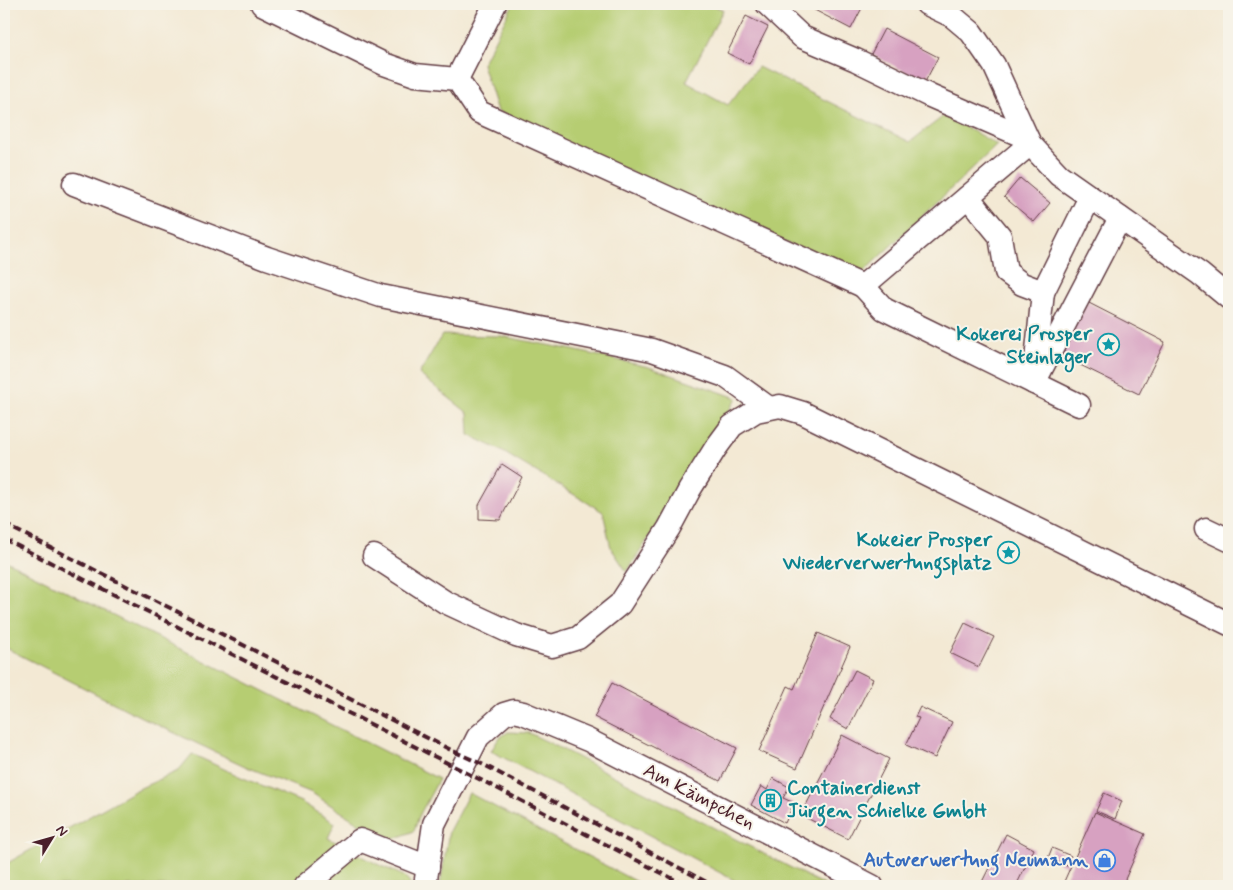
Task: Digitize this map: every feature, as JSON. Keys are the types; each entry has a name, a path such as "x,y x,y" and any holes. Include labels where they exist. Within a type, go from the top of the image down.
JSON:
{"street":[{"path":"262,4 384,64 415,75 457,79"},
{"path":"767,4 802,37 856,60 1029,141"},
{"path":"927,4 952,16 971,32 994,65 1029,141 1059,175 1200,274 1229,298"},
{"path":"457,79 490,6"},
{"path":"457,79 479,112 863,286 884,309 1079,405"},
{"path":"863,286 968,197 1029,141"},
{"path":"74,184 267,258 381,296 652,350 725,376 769,408"},
{"path":"968,197 1000,236 1006,272 1022,284 1044,292"},
{"path":"1034,383 1044,292 1090,197"},
{"path":"1034,383 1120,218"},
{"path":"374,556 445,602 516,635 552,646 578,638 620,604 669,528 690,489 732,426 756,411 780,406 803,413 1229,624"},
{"path":"1206,529 1229,540"},
{"name":"Am Kämpchen","path":"427,877 434,824 478,737 504,714 514,711 588,740 872,886"},
{"path":"305,886 360,840 427,877"}],"green space":[{"path":"513,4 711,4 723,10 686,82 728,105 758,67 910,142 945,115 997,145 859,276 497,111 482,64"},
{"path":"442,335 501,336 568,349 649,367 737,398 627,572 611,548 603,512 498,449 469,435 468,413 419,374"},
{"path":"4,560 439,779 419,816 414,831 394,839 366,828 312,793 247,767 147,720 4,647"},
{"path":"508,732 529,733 554,745 826,886 745,886 491,751 499,738"},
{"path":"192,754 301,802 335,823 328,838 404,876 411,886 4,886 4,865 136,790 178,771"},
{"path":"469,793 644,886 440,886 449,831"}],"building":[{"path":"803,4 864,4 851,29"},
{"path":"746,16 768,27 749,64 727,53"},
{"path":"884,29 938,57 925,82 871,54"},
{"path":"1020,178 1050,203 1034,222 1004,197"},
{"path":"1087,302 1165,342 1139,394 1060,355"},
{"path":"502,464 522,477 500,520 479,519 479,505"},
{"path":"965,623 994,637 979,667 950,653"},
{"path":"818,633 850,647 797,768 759,751 788,686 794,689"},
{"path":"855,670 873,679 848,729 830,719"},
{"path":"612,683 737,748 720,781 594,717"},
{"path":"920,707 952,722 935,758 906,745 919,718 915,717"},
{"path":"842,735 889,759 848,839 801,815"},
{"name":"Containerdienst Jürgen Schielke GmbH","path":"773,778 789,787 783,798 794,803 785,823 751,805 761,786 767,790"},
{"path":"1104,793 1122,801 1115,819 1096,811"},
{"name":"Autoverwertung Neumann","path":"1095,812 1145,834 1122,886 1062,886"},
{"path":"1006,834 1034,849 1016,886 980,886"},
{"path":"1052,848 1071,856 1067,866 1048,858"}],"railway":[{"path":"4,524 484,765 714,886"},
{"path":"4,539 687,886"}],"place":[{"name":"Kokerei Prosper Steinlager","path":"1108,345"},
{"name":"Kokeier Prosper Wiederverwertungsplatz","path":"1008,552"},
{"name":"Containerdienst Jürgen Schielke GmbH","path":"771,800"},
{"name":"Autoverwertung Neumann","path":"1104,860"}]}
